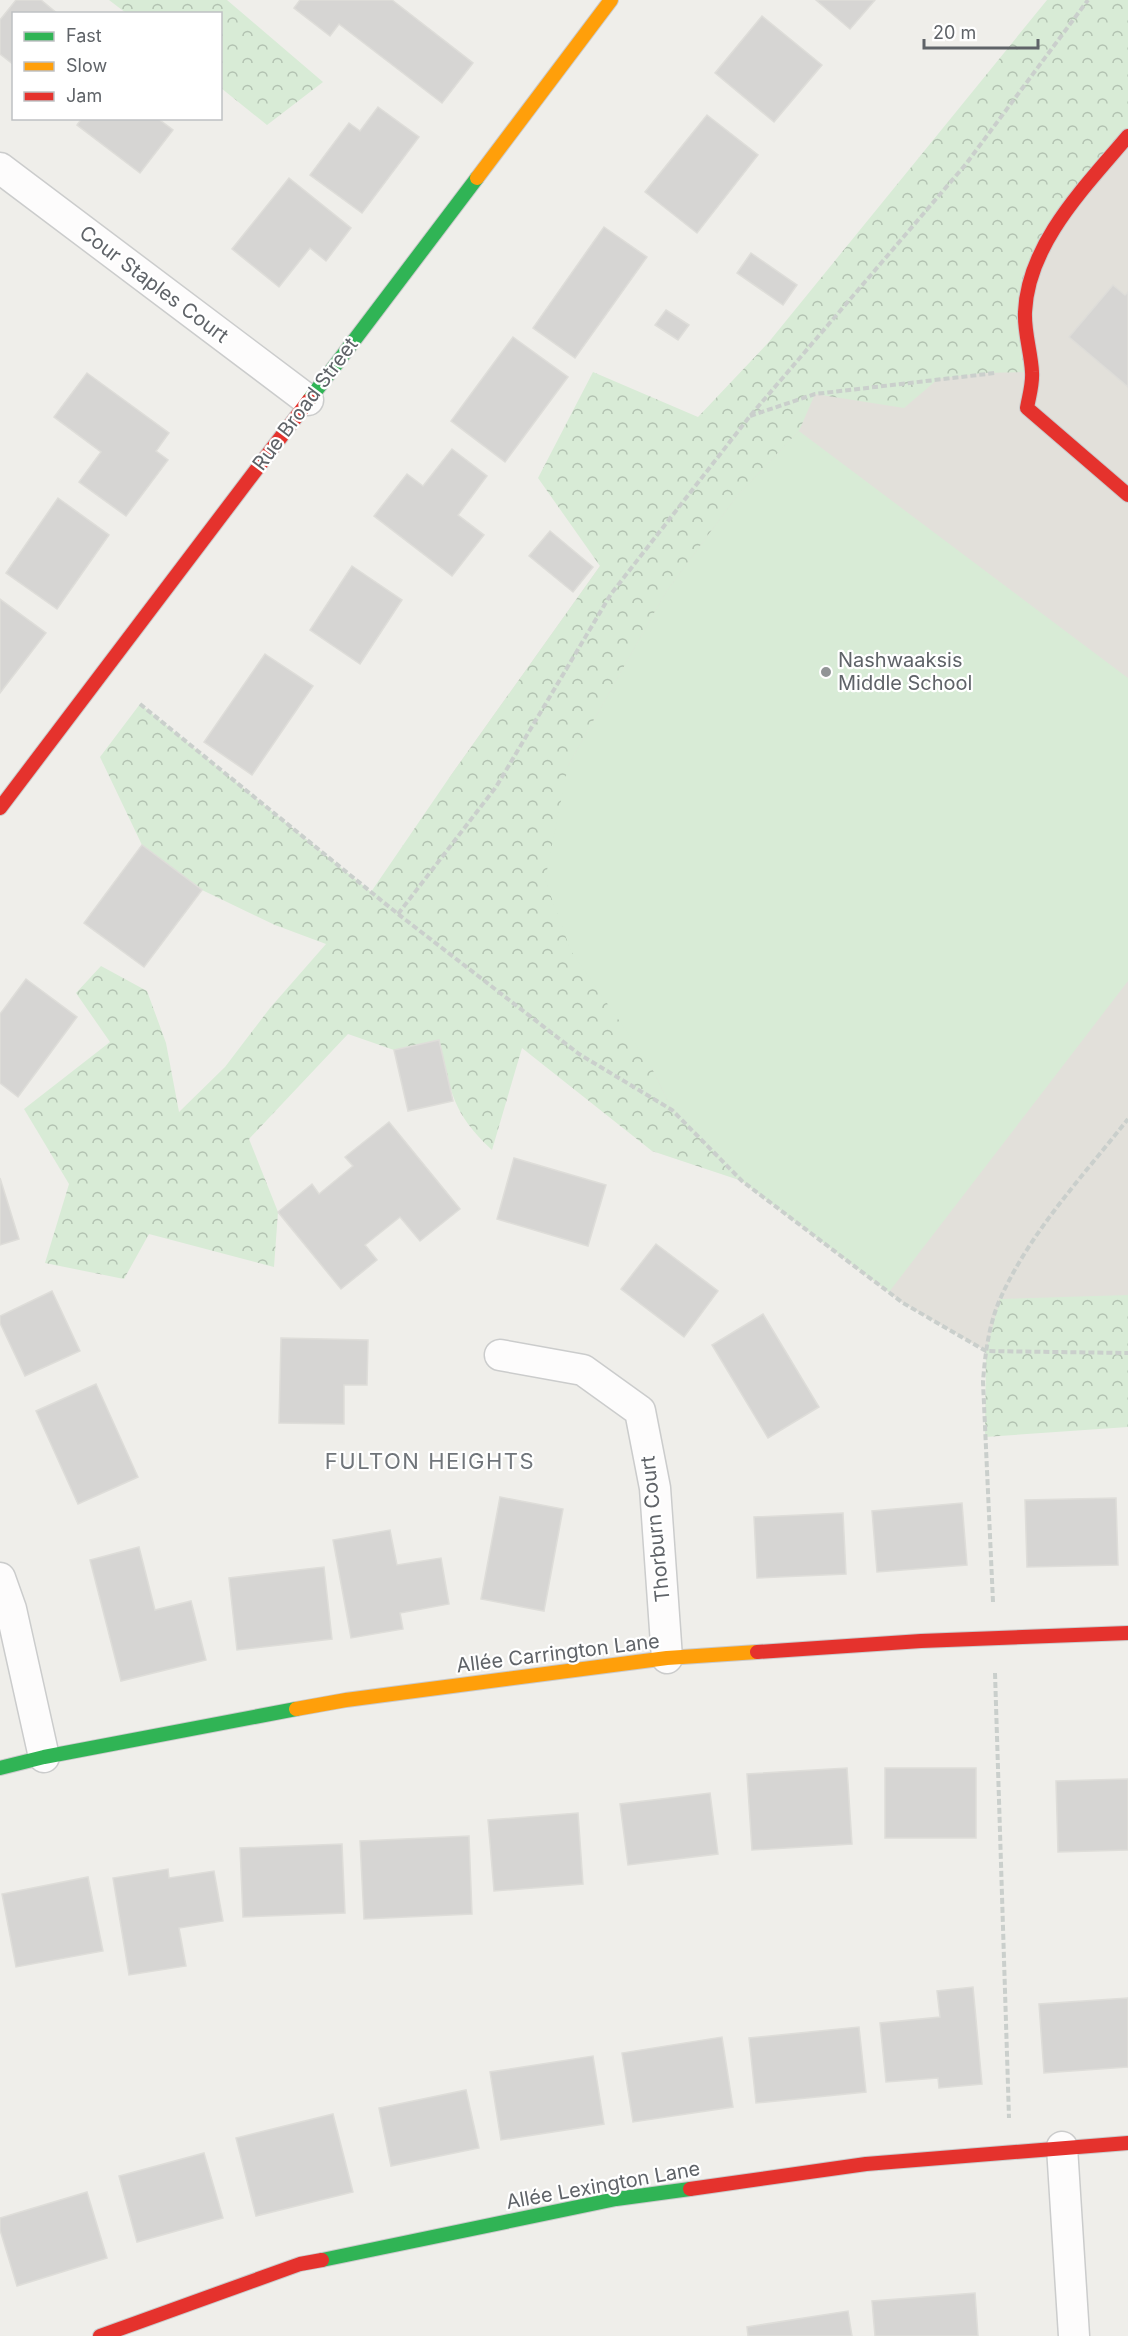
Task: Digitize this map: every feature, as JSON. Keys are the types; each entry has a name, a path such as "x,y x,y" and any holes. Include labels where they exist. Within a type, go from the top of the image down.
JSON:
{"street":[{"name":"Rue Broad Street","path":"0,808 308,400 601,3"},
{"path":"1128,136 1061,218 1035,263 1025,308 1026,342 1032,372 1027,408 1128,495"},
{"name":"Cour Staples Court","path":"0,168 308,400"},
{"name":"Thorburn Court","path":"500,1355 584,1370 640,1411 655,1488 667,1658"},
{"path":"0,1578 10,1609 45,1757"},
{"name":"Allée Carrington Lane","path":"0,1768 45,1757 346,1700 667,1658 993,1638 1128,1633"},
{"name":"Allée Lexington Lane","path":"100,2336 300,2264 593,2204 866,2164 1128,2143"},
{"path":"1062,2147 1074,2336"}],"path":[{"path":"398,914 496,787 611,594 750,416 966,164 1088,0"},
{"path":"750,416 815,394 983,373 1032,372"},
{"path":"140,704 398,914 579,1054 672,1110 742,1181 889,1292 986,1350 1128,1353"},
{"path":"1011,2151 982,1382 986,1350 1000,1299 1021,1260 1043,1226 1128,1119"}],"shaded area":[{"name":"Nashwaaksis Middle School","path":"1128,0 1128,1353 986,1351 903,1303 742,1181 672,1110 449,778 600,566"}],"green space":[{"path":"109,0 227,0 323,82 267,125 222,89 222,12 125,12"},
{"path":"1047,0 1128,0 1128,136 1035,263 1032,372 983,373 938,379 904,408 815,394 799,431 737,496 666,592 568,766 652,1068 672,1110 742,1181 652,1151 522,1048 492,1150 469,1125 455,1101 439,1041 394,1050 348,1034 249,1139 278,1212 274,1267 149,1234 124,1279 45,1263 69,1184 24,1109 110,1042 76,993 101,966 147,991 166,1043 179,1112 225,1067 270,1008 326,944 275,925 202,890 142,845 100,757 140,704 371,892 600,566 538,478 593,372 698,417 768,343"},
{"path":"799,431 1128,678 1128,981 889,1292 742,1181 672,1110 652,1068 571,951 545,880 568,766 666,592 737,496"},
{"path":"1128,1295 1128,1427 985,1437 986,1351 1000,1299"}],"building":[{"path":"16,0 41,0 56,12 12,12 12,63 0,54 0,20"},
{"path":"300,0 392,0 473,63 442,103 339,24 330,36 294,8"},
{"path":"816,0 875,0 850,29"},
{"path":"762,16 822,65 774,122 715,73"},
{"path":"378,107 419,137 362,213 310,175 349,123 360,131"},
{"path":"707,115 758,155 697,233 645,192"},
{"path":"81,120 160,120 173,130 140,173 77,125"},
{"path":"289,178 351,228 326,261 310,248 279,287 232,249"},
{"path":"604,227 647,257 575,358 533,328"},
{"path":"751,253 797,285 783,305 737,273"},
{"path":"1113,285 1125,295 1128,292 1128,387 1069,337"},
{"path":"666,310 689,325 678,340 655,325"},
{"path":"513,337 568,377 505,462 451,421"},
{"path":"87,373 169,433 156,451 168,460 126,516 79,482 101,452 54,417"},
{"path":"452,449 487,476 458,515 484,535 452,576 374,516 407,474 423,486"},
{"path":"58,498 109,535 57,609 6,573"},
{"path":"550,531 593,567 573,592 529,556"},
{"path":"352,566 402,600 360,664 310,630"},
{"path":"0,599 46,633 0,693"},
{"path":"265,654 313,686 252,775 204,742"},
{"path":"142,845 202,890 144,967 84,923"},
{"path":"26,979 77,1017 18,1097 0,1083 0,1014"},
{"path":"439,1040 453,1101 408,1111 394,1050"},
{"path":"389,1122 460,1209 420,1241 400,1217 365,1245 377,1260 341,1289 278,1212 312,1184 319,1194 353,1166 345,1157"},
{"path":"514,1158 606,1185 588,1246 497,1219"},
{"path":"0,1178 19,1239 0,1245"},
{"path":"656,1244 718,1291 684,1337 621,1289"},
{"path":"52,1291 80,1351 25,1376 0,1323 0,1316"},
{"path":"763,1314 819,1407 768,1438 712,1345"},
{"path":"281,1338 368,1340 367,1385 344,1385 344,1424 279,1423"},
{"path":"96,1384 138,1477 78,1504 36,1411"},
{"path":"500,1497 563,1509 544,1611 481,1599"},
{"path":"1116,1498 1118,1565 1027,1567 1025,1500"},
{"path":"962,1503 967,1565 877,1572 872,1511"},
{"path":"843,1513 846,1574 757,1578 754,1517"},
{"path":"390,1530 397,1565 441,1558 449,1604 400,1613 403,1629 351,1638 333,1540"},
{"path":"139,1547 155,1610 191,1601 206,1660 121,1681 90,1560"},
{"path":"324,1567 332,1639 237,1650 229,1578"},
{"path":"847,1768 852,1844 752,1850 747,1774"},
{"path":"885,1768 976,1768 976,1838 885,1838"},
{"path":"1128,1779 1128,1850 1058,1852 1056,1781"},
{"path":"710,1793 718,1854 628,1865 620,1804"},
{"path":"578,1813 583,1884 494,1891 488,1820"},
{"path":"469,1836 472,1914 364,1919 360,1841"},
{"path":"342,1844 345,1913 243,1917 240,1848"},
{"path":"168,1869 169,1878 214,1871 223,1921 179,1928 186,1966 129,1975 113,1878"},
{"path":"88,1877 103,1951 16,1967 2,1894"},
{"path":"973,1987 982,2084 939,2088 938,2078 886,2082 880,2023 940,2017 937,1991"},
{"path":"1128,1998 1128,2067 1044,2073 1039,2004"},
{"path":"859,2027 866,2092 756,2103 749,2038"},
{"path":"722,2037 733,2107 633,2122 622,2053"},
{"path":"593,2056 604,2124 501,2140 490,2072"},
{"path":"466,2090 479,2148 391,2166 379,2108"},
{"path":"333,2114 353,2192 256,2216 236,2138"},
{"path":"204,2153 223,2218 137,2242 119,2176"},
{"path":"87,2192 107,2258 17,2286 0,2230 0,2218"},
{"path":"975,2293 978,2336 875,2336 872,2301"},
{"path":"848,2311 852,2336 748,2336 747,2327"}],"traffic: fast":[{"path":"309,400 477,178"},
{"path":"0,1768 44,1757 296,1709"},
{"path":"322,2260 616,2199 690,2189"}],"traffic: slow":[{"path":"477,178 611,0"},
{"path":"296,1709 346,1700 667,1658 757,1652"}],"traffic: jam":[{"path":"1128,136 1078,195 1048,239 1036,262 1025,312 1032,376 1027,408 1128,495"},
{"path":"0,808 309,400"},
{"path":"757,1652 921,1641 1128,1633"},
{"path":"690,2189 866,2164 1128,2143"},
{"path":"100,2336 300,2264 322,2260"}],"place":[{"name":"Nashwaaksis Middle School","path":"826,672"}],"district":[{"name":"FULTON HEIGHTS","path":"430,1461"}]}
